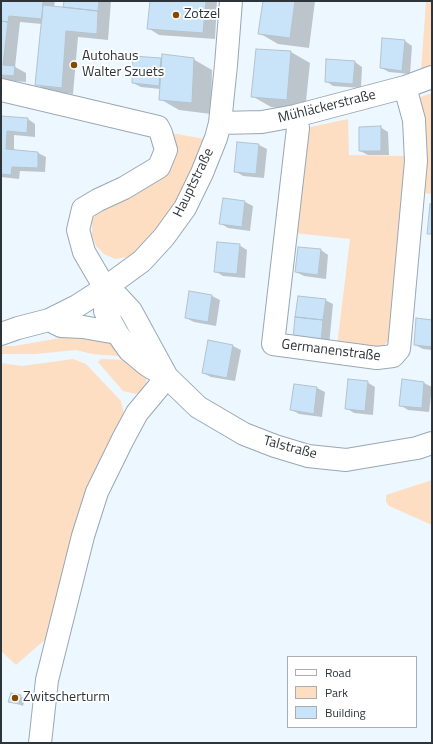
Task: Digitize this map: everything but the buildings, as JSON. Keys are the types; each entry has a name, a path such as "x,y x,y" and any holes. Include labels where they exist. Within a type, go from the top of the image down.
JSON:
{"street":[{"name":"Hauptstraße","path":"7,328 49,320 77,306 105,288 142,261 164,237 185,208 216,138 220,123 226,65 230,1"},
{"name":"Mühläckerstraße","path":"220,123 262,122 295,116 405,87 432,77"},
{"name":"Germanenstraße","path":"295,116 298,128 273,344 376,358 392,356 399,349 416,161 414,120 405,87"},
{"path":"1,90 158,127 162,134 166,150 159,167 124,188 83,209 78,230 84,252 105,288"},
{"name":"Talstraße","path":"105,288 105,311 116,333 130,350 147,365 167,377 198,407 244,434 275,446 308,456 346,460 417,448 432,443"},
{"name":"Talstraße","path":"105,288 118,297 131,311 167,377"},
{"path":"49,320 61,326 83,327 116,333"},
{"path":"40,743 47,680 83,536 97,492 137,413 167,377"}],"green space":[{"path":"426,1 432,2 432,67 421,71"},
{"path":"432,93 432,194 424,193 418,98"},
{"path":"348,119 349,155 406,156 392,339 375,351 337,346 350,239 294,233 306,128"},
{"path":"171,133 205,139 183,189 160,225 138,251 127,257 115,259 104,254 96,246 92,236 92,220 99,210 132,194"},
{"path":"72,336 112,341 122,355 92,354 76,350 36,354 1,354 1,346 14,346"},
{"path":"73,359 86,364 121,401 124,414 48,637 16,665 1,651 1,363 22,366"},
{"path":"101,359 129,360 147,377 145,389 136,394 123,391 98,362"},
{"path":"432,480 432,525 389,506 386,502 386,495"}],"place":[{"name":"Zotzel","path":"176,15"},
{"name":"Autohaus Walter Szuets","path":"74,65"},
{"name":"Zwitscherturm","path":"15,698"}]}
